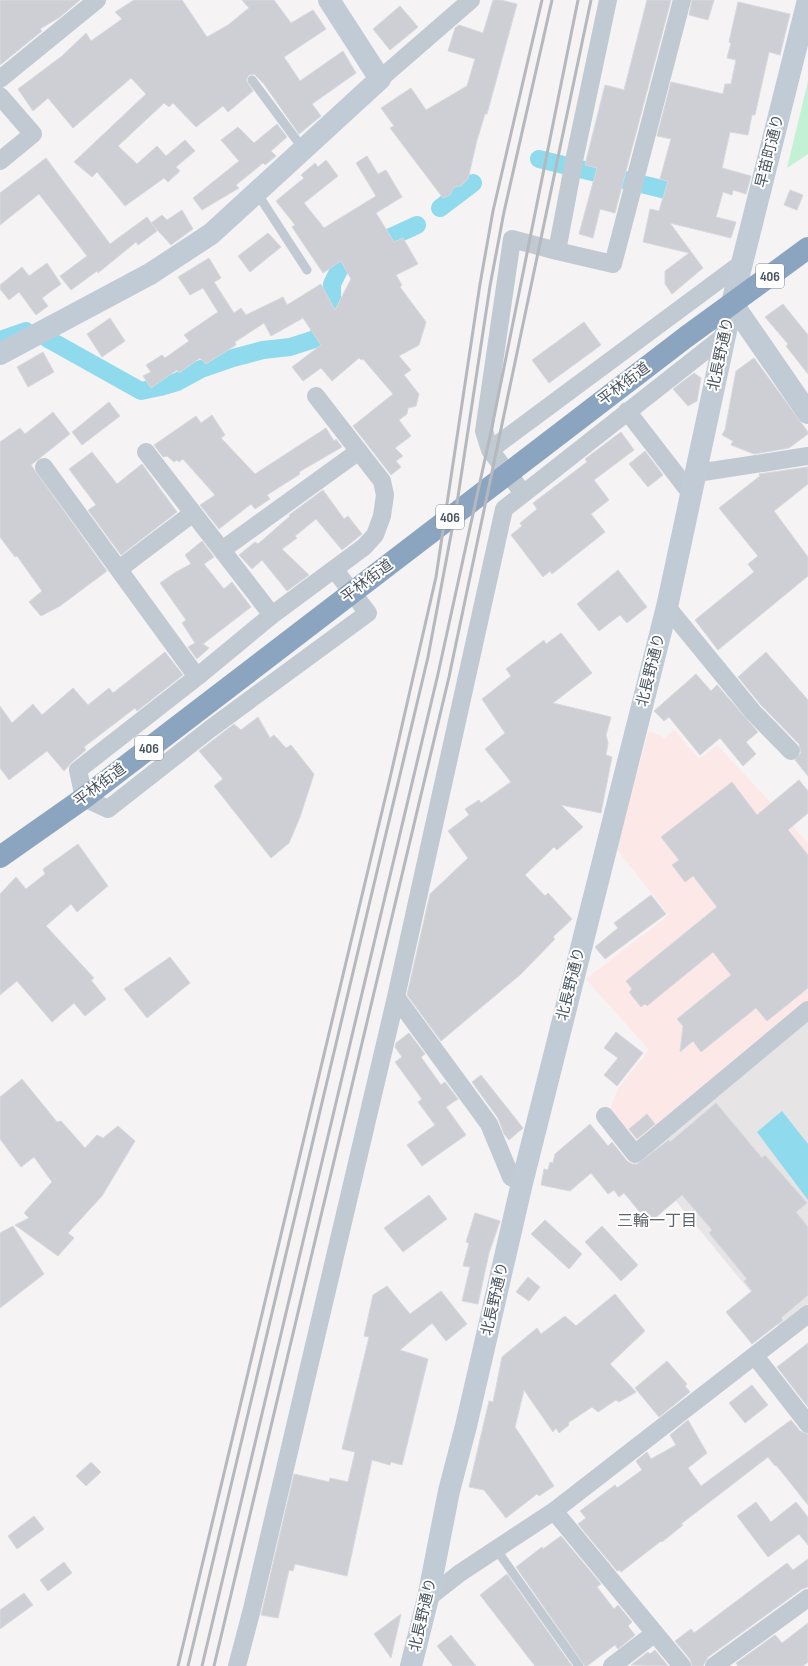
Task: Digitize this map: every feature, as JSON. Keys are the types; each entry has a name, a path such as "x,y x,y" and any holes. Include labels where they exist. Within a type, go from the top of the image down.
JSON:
{"highway":[{"name":"406","path":"732,303 808,248"},
{"name":"平林街道","path":"0,857 84,798 732,303"}],"street":[{"path":"0,79 97,0"},
{"path":"330,0 380,79"},
{"path":"0,354 150,274 211,234 258,193 380,79 471,0"},
{"path":"557,251 608,0"},
{"path":"523,493 490,450 484,431 512,239 613,264 682,0"},
{"name":"早苗町通り","path":"732,303 806,1"},
{"path":"0,96 33,134 0,161"},
{"path":"490,450 742,263"},
{"path":"732,303 808,413"},
{"name":"北長野通り","path":"411,1666 428,1598 449,1491 466,1426 522,1183 668,607 732,303"},
{"path":"237,1666 256,1593 396,997 504,509 724,336"},
{"path":"316,396 382,481 385,495 382,516 375,535 364,547 334,569 272,615 198,677 78,770 84,798 108,809 210,729 368,613 334,569"},
{"path":"627,411 692,495"},
{"path":"222,550 359,451"},
{"path":"146,452 272,615"},
{"path":"697,473 808,456"},
{"path":"44,467 198,677"},
{"path":"119,569 193,513"},
{"path":"668,607 753,712 791,751"},
{"path":"396,997 451,1070 489,1124 511,1177 522,1183"},
{"path":"605,1116 635,1154 808,1010"},
{"path":"428,1598 460,1573 554,1511 808,1314"},
{"path":"755,1356 808,1424"},
{"path":"554,1511 682,1666"},
{"path":"714,1666 808,1598"},
{"path":"612,1666 655,1632"}],"lane":[{"path":"252,80 304,150"},
{"path":"258,193 308,270"},
{"path":"496,1549 579,1666"}],"shaded area":[{"path":"674,730 699,759 717,745 808,843 808,1002 637,1146 609,1112 618,1089 649,1050 586,979 669,915 615,847 649,731 665,738"},
{"path":"808,1017 808,1304 780,1328 640,1157"}],"green space":[{"path":"808,81 808,154 787,168"}],"water":[{"path":"782,1111 808,1144 808,1200 757,1132"}],"building":[{"path":"0,0 80,0 60,17 40,29 42,31 0,65"},
{"path":"134,0 182,0 207,37 228,25 249,8 242,0 274,0 291,23 313,10 326,29 284,57 300,81 343,51 356,73 312,104 321,116 299,134 264,84 254,74 249,75 246,80 253,91 228,112 223,106 196,127 173,103 169,107 164,103 118,146 137,164 157,146 166,156 185,140 195,151 176,167 180,171 168,182 164,178 125,206 97,172 92,177 74,162 146,94 131,78 73,128 48,98 33,111 18,89 62,56 86,33 91,41 122,19 115,12"},
{"path":"493,0 501,0 517,4 487,114 485,114 477,140 468,179 461,186 454,187 450,195 443,198 390,128 394,126 381,108 411,88 426,110 467,86 475,59 448,51 455,28 459,25 483,33"},
{"path":"647,0 671,0 615,213 600,209 593,238 579,234 597,168 585,165 605,85 624,90"},
{"path":"692,0 714,0 708,20 689,15"},
{"path":"738,2 790,14 780,55 769,52 755,115 752,115 748,135 730,132 722,168 751,176 746,194 733,190 732,195 723,192 716,217 736,222 731,238 670,223 703,268 672,294 665,284 665,271 689,253 643,242 650,209 659,211 668,181 660,179 671,139 657,136 671,82 723,94 725,84 731,84 736,60 727,58"},
{"path":"400,6 418,27 390,50 373,29"},
{"path":"277,124 287,137 271,151 276,156 265,165 263,163 236,185 239,188 202,210 193,198 239,161 221,140 238,127 254,143"},
{"path":"367,156 378,174 386,170 402,197 376,213 394,242 403,238 418,264 396,275 402,285 400,287 426,322 419,345 399,356 411,370 404,375 419,394 416,406 408,408 407,414 399,420 411,436 395,448 403,456 396,461 401,467 391,475 353,426 393,394 363,359 361,360 359,358 332,381 321,368 303,381 292,367 321,345 303,318 271,336 264,323 235,342 236,345 206,364 200,358 179,373 177,370 151,388 143,376 151,372 146,365 162,355 165,358 189,341 184,335 218,312 203,288 190,295 178,277 209,258 221,278 214,282 234,313 241,308 246,315 283,297 287,305 321,284 335,310 351,279 341,261 323,273 292,227 295,225 276,201 304,178 301,175 315,163 318,167 326,160 338,176 304,203 324,228 376,196 356,163"},
{"path":"46,158 110,244 147,217 157,231 138,245 136,242 98,273 97,271 71,290 60,276 87,256 39,194 0,225 0,193"},
{"path":"790,190 803,195 797,210 784,205"},
{"path":"182,210 193,229 171,245 151,223 162,215 167,220"},
{"path":"268,233 281,247 250,272 238,256"},
{"path":"47,263 61,284 42,298 48,306 36,315 19,292 9,300 0,289 0,285 22,267 29,276"},
{"path":"783,304 808,335 808,374 786,346 788,344 765,317"},
{"path":"110,318 125,341 102,357 87,334"},
{"path":"584,322 601,345 549,383 532,360"},
{"path":"43,352 54,372 28,387 17,367"},
{"path":"754,358 808,432 808,434 789,448 754,454 731,445 733,441 722,435 725,430 736,371"},
{"path":"694,373 701,378 697,401 688,406 673,389"},
{"path":"109,402 120,416 82,445 72,432"},
{"path":"53,412 70,434 31,465 107,571 60,606 41,616 29,602 42,591 17,556 15,557 0,537 0,442 20,428 25,434"},
{"path":"212,415 225,435 221,438 255,474 326,428 334,441 336,439 342,447 299,472 300,474 267,495 270,499 255,509 251,504 219,529 200,505 215,495 183,459 179,462 177,460 174,462 167,456 163,457 154,445 196,416 201,423"},
{"path":"621,432 634,450 594,480 609,500 591,514 605,532 552,574 550,571 543,577 511,535 522,526 520,523 537,509 533,503 587,462 585,459"},
{"path":"645,451 663,475 648,487 629,464"},
{"path":"92,452 117,484 142,464 177,512 121,555 88,510 96,505 69,469"},
{"path":"808,467 808,484 774,511 808,557 808,576 718,650 695,620 754,572 748,564 758,556 719,508 760,476 759,474"},
{"path":"323,490 344,519 348,516 362,534 342,550 316,519 295,536 297,538 282,549 309,575 287,591 262,560 252,569 239,555 255,542 258,544 290,516 289,515"},
{"path":"202,541 214,557 204,564 224,589 232,582 251,607 203,644 209,648 197,659 188,647 195,643 182,623 186,620 160,583 191,564 185,555"},
{"path":"618,570 647,607 627,623 620,615 599,631 577,604"},
{"path":"561,633 592,673 553,703 611,717 606,735 608,743 606,755 612,757 601,813 561,805 583,827 557,850 554,847 525,875 545,896 548,893 572,919 553,937 555,939 521,974 441,1041 407,995 430,894 468,858 448,831 469,815 465,809 479,800 481,803 511,782 485,749 505,733 482,699 511,676 506,669 544,640 546,644"},
{"path":"165,652 183,675 137,711 135,708 84,747 86,750 64,771 47,751 9,780 0,768 0,706 12,723 33,704 42,715 73,688 88,705 109,688 113,693"},
{"path":"766,652 808,700 808,776 795,760 801,753 799,744 761,705 738,677"},
{"path":"696,674 711,691 717,685 758,732 746,742 756,754 743,766 720,738 700,755 669,717 664,721 654,711"},
{"path":"258,717 270,738 274,735 286,748 291,745 314,774 300,817 289,843 271,858 214,786 223,779 199,751 234,724 241,730"},
{"path":"799,780 808,791 808,813 788,830 808,855 808,988 767,1021 756,1008 701,1052 693,1041 680,1052 683,1026 677,1019 731,975 713,952 647,1006 645,1004 641,1007 629,992 632,989 626,981 717,907 693,876 685,882 672,865 679,860 661,837 732,782 757,815"},
{"path":"78,844 108,886 77,912 71,904 46,926 94,978 91,980 106,999 85,1016 74,1003 52,1022 17,981 0,995 0,894 16,877 26,889 45,874 43,869"},
{"path":"651,895 666,914 605,959 595,947 618,928 614,923"},
{"path":"170,957 190,983 147,1018 124,989"},
{"path":"616,1032 643,1053 617,1086 604,1075 618,1058 604,1048"},
{"path":"409,1033 425,1054 421,1057 441,1085 445,1082 458,1099 446,1107 466,1135 422,1166 407,1145 435,1125 418,1102 422,1099 395,1062 402,1057 395,1047 396,1043"},
{"path":"481,1075 523,1128 509,1140 504,1134 498,1118 472,1082"},
{"path":"22,1079 57,1122 61,1121 85,1148 97,1135 103,1138 118,1126 135,1141 102,1196 68,1233 74,1238 58,1256 15,1225 29,1218 24,1213 52,1182 34,1157 21,1167 0,1139 0,1097"},
{"path":"716,1103 762,1158 765,1155 807,1203 796,1212 808,1227 808,1295 781,1318 783,1320 752,1344 726,1312 752,1291 744,1281 747,1279 709,1233 712,1230 682,1195 649,1223 624,1193 619,1197 614,1190 608,1194 591,1173 570,1191 541,1185 544,1169 548,1170 550,1162 553,1163 555,1154 590,1124 608,1146 612,1142 627,1161 632,1164 637,1164 669,1140 670,1142"},
{"path":"647,1114 655,1124 637,1139 629,1129"},
{"path":"429,1195 447,1219 403,1252 384,1228"},
{"path":"475,1213 500,1221 489,1253 478,1304 462,1301 470,1267 463,1266 469,1243 466,1242"},
{"path":"545,1220 582,1254 569,1269 531,1234"},
{"path":"13,1226 44,1274 0,1308 0,1233"},
{"path":"602,1226 638,1265 621,1281 585,1242"},
{"path":"528,1277 540,1287 529,1301 516,1292"},
{"path":"387,1286 410,1314 441,1291 467,1324 446,1341 432,1323 400,1350 428,1359 402,1465 391,1462 390,1465 372,1460 347,1576 295,1564 293,1571 289,1570 278,1618 261,1615 294,1474 329,1482 330,1478 348,1482 355,1452 342,1449 369,1337 364,1336 373,1295"},
{"path":"615,1294 645,1331 610,1364 636,1392 619,1402 616,1400 598,1412 592,1407 568,1423 569,1425 559,1433 556,1428 553,1432 524,1390 515,1427 554,1486 539,1496 537,1494 506,1518 484,1490 469,1487 489,1401 493,1402 502,1357 537,1328 541,1334 565,1316 576,1326"},
{"path":"808,1343 808,1407 777,1367"},
{"path":"667,1361 687,1384 685,1386 690,1392 659,1417 635,1388"},
{"path":"752,1385 768,1405 745,1423 729,1403"},
{"path":"688,1420 707,1453 688,1468 701,1486 791,1420 800,1431 808,1434 808,1505 768,1457 681,1524 683,1525 662,1542 661,1541 621,1572 620,1570 617,1571 578,1524 586,1518 580,1511 615,1485 617,1488 642,1470 636,1461 647,1452 651,1459 676,1445 670,1435"},
{"path":"91,1462 101,1472 86,1486 76,1476"},
{"path":"756,1502 771,1522 796,1502 808,1517 808,1545 799,1534 768,1557 737,1516"},
{"path":"34,1516 44,1529 17,1549 8,1536"},
{"path":"561,1536 601,1584 597,1587 614,1609 618,1605 632,1622 628,1626 635,1635 618,1649 615,1645 587,1666 585,1666 516,1567 542,1547 543,1549"},
{"path":"808,1559 808,1587 802,1589 708,1657 703,1666 692,1666 690,1659 675,1641 691,1629 694,1633 787,1563 793,1570"},
{"path":"64,1562 72,1573 48,1591 40,1580"},
{"path":"507,1574 572,1666 535,1666 480,1595"},
{"path":"24,1593 33,1605 0,1629 0,1610"},
{"path":"401,1614 391,1658 374,1634"},
{"path":"808,1623 808,1662 803,1666 738,1666 736,1663 775,1635 782,1643"},
{"path":"451,1635 476,1666 453,1666 437,1646"},
{"path":"655,1650 668,1666 631,1665 648,1652 650,1654"}],"waterway":[{"path":"539,159 674,192"},
{"path":"440,208 473,183"},
{"path":"48,339 141,391 177,382 201,369 233,358 263,350 290,347 315,339 326,325 332,306 332,284 340,268 380,242 417,225"},
{"path":"0,340 26,331"}],"railway":[{"path":"178,1666 390,778 436,577 480,284 493,211 542,0"},
{"path":"188,1666 428,657 457,503 490,286 504,212 552,0"},
{"path":"202,1666 438,674 492,427 578,0"},
{"path":"214,1666 449,677 591,0"}],"district":[{"name":"三輪一丁目","path":"657,1221"}]}
